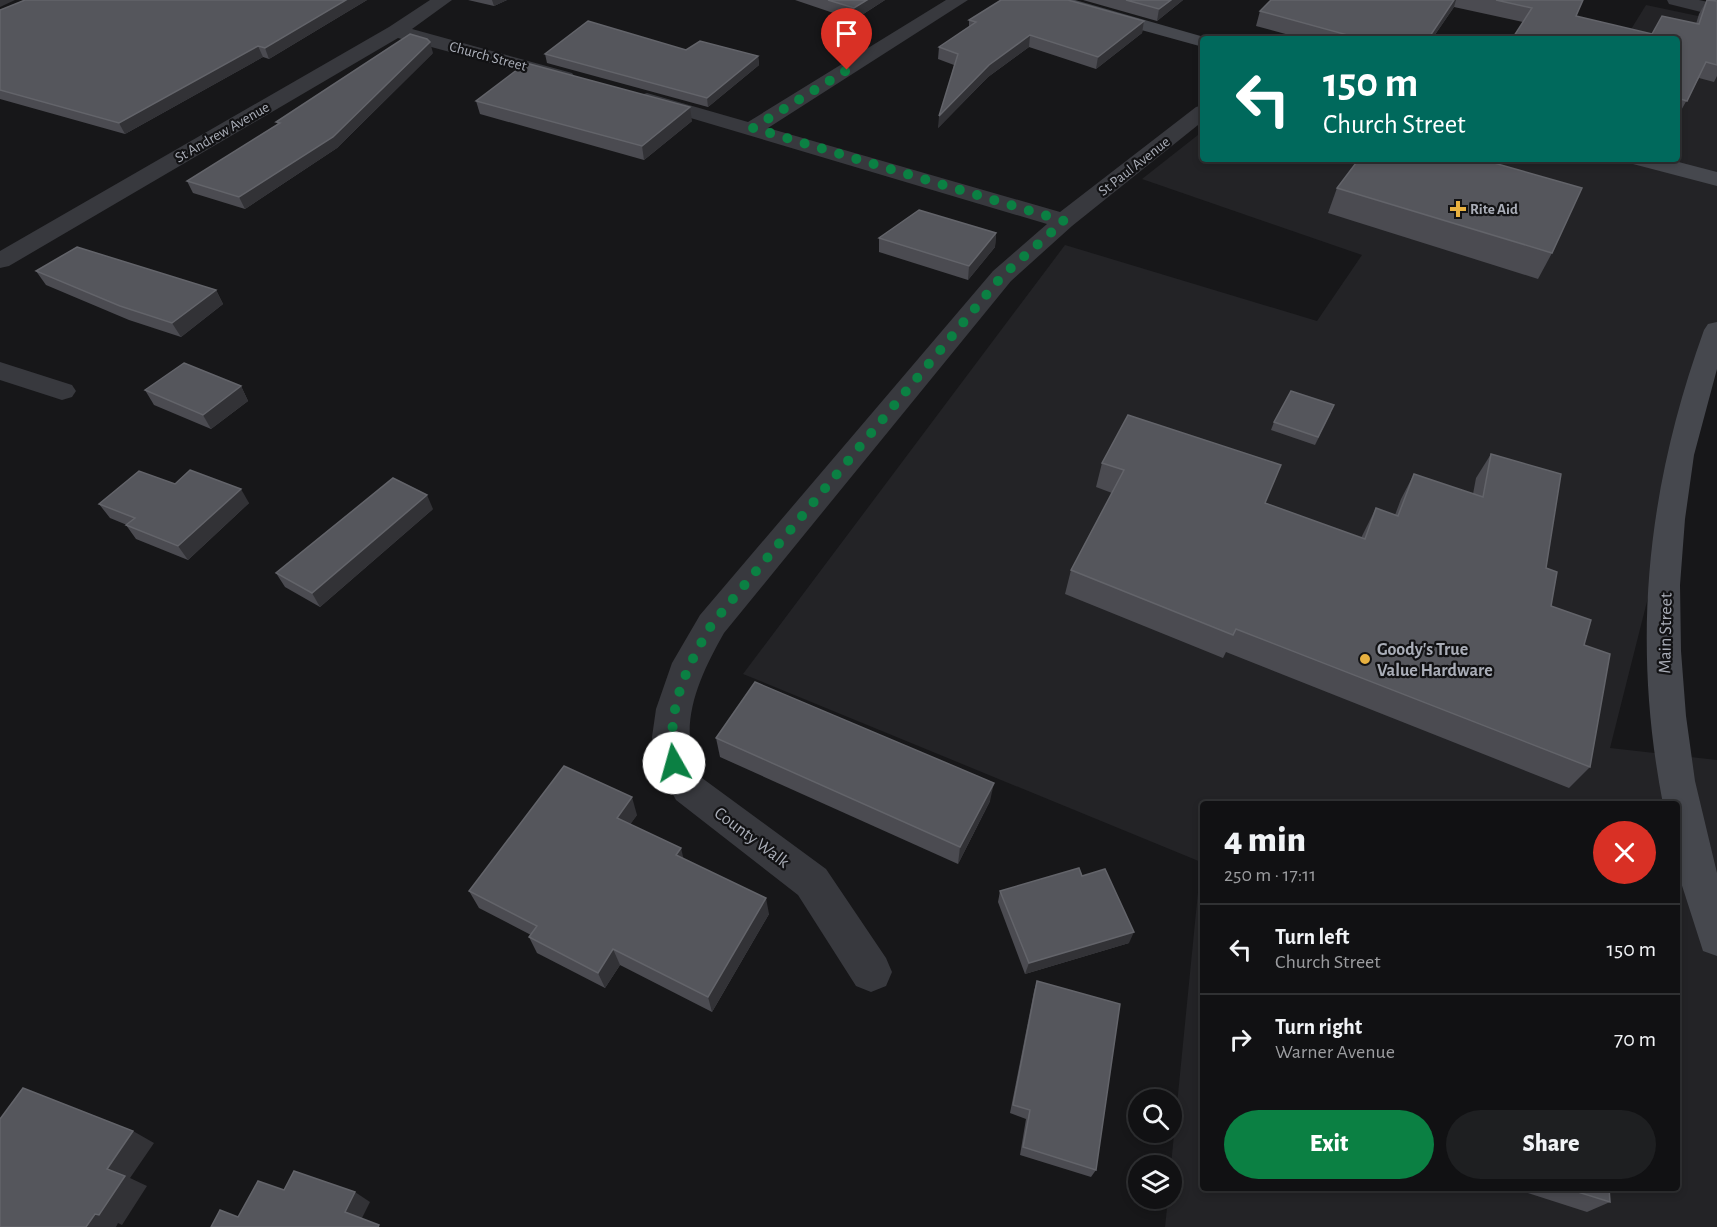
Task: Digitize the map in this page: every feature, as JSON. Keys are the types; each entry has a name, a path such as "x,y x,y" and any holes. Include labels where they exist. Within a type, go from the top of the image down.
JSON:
{"main road":[{"path":"1054,0 1200,40"},
{"path":"1652,162 1717,179"},
{"name":"Main Street","path":"1717,330 1701,369 1683,436 1672,505 1664,608 1665,685 1674,757 1690,845 1717,937"}],"street":[{"name":"St Andrew Avenue","path":"0,261 396,31 443,0"},
{"path":"753,128 959,0"},
{"path":"1676,0 1717,10"},
{"name":"Church Street","path":"396,31 580,81"},
{"path":"626,94 753,128 1064,221"},
{"name":"St Paul Avenue","path":"1064,221 1200,113"},
{"name":"County Walk","path":"871,972 812,882 689,789 674,763 670,737 674,709 689,663 712,624 1002,276 1064,221"},
{"path":"0,371 62,391"}],"shaded area":[{"path":"1646,5 1717,20 1717,324 1610,748 1717,760 1717,1227 1165,1227 1167,1209 1182,1209 1182,1155 1172,1155 1173,1143 1182,1143 1182,1089 1179,1089 1200,872 1200,1191 1680,1191 1680,801 1200,801 1200,862 743,674 1065,245 1317,321 1362,255 1142,179 1200,133 1200,162 1680,162 1680,36 1627,36"}],"building":[{"path":"25,0 346,0 265,48 258,46 119,123 0,90 0,10"},
{"path":"828,0 867,0 854,8"},
{"path":"1001,0 1068,0 1144,21 1098,57 1030,35 989,65 939,116 958,54 939,47 976,22 969,20"},
{"path":"1126,0 1171,0 1159,9"},
{"path":"1271,0 1454,0 1430,36 1351,36 1260,11"},
{"path":"1496,0 1583,0 1576,16 1652,34 1662,16 1699,24 1707,0 1717,1 1717,65 1706,62 1687,101 1680,99 1680,36 1514,36 1532,8"},
{"path":"588,21 686,50 700,41 758,56 707,98 545,54"},
{"path":"410,34 430,42 333,137 239,197 187,181 280,123 276,122"},
{"path":"526,63 690,107 642,146 476,101"},
{"path":"1357,162 1491,162 1582,188 1552,253 1337,188"},
{"path":"919,210 996,233 969,266 879,238"},
{"path":"77,247 216,290 172,323 120,306 36,271"},
{"path":"184,363 241,386 203,415 145,390"},
{"path":"1291,391 1334,405 1318,437 1274,422"},
{"path":"1128,415 1281,465 1265,503 1365,539 1376,508 1398,516 1414,474 1483,497 1491,454 1561,474 1546,568 1557,572 1551,606 1591,620 1584,645 1610,654 1590,767 1236,629 1233,635 1071,570 1124,470 1102,463"},
{"path":"190,470 241,489 178,546 126,525 135,518 99,504 139,471 175,484"},
{"path":"393,478 427,495 312,593 276,573"},
{"path":"755,682 994,783 960,847 716,738"},
{"path":"564,766 632,797 617,818 681,848 676,855 766,898 708,997 613,949 598,973 529,937 537,926 469,891"},
{"path":"1079,868 1082,876 1105,869 1134,932 1029,963 1000,891"},
{"path":"1037,981 1120,1004 1096,1170 1023,1147 1030,1110 1013,1105"},
{"path":"23,1088 133,1131 107,1169 125,1176 99,1215 95,1214 86,1227 0,1227 0,1119"},
{"path":"294,1171 355,1192 345,1212 379,1225 378,1227 211,1227 220,1210 238,1217 258,1181 284,1190"},
{"path":"1575,1191 1609,1191 1610,1202"}],"place":[{"name":"Rite Aid","path":"1458,209"},
{"name":"Goody's True Value Hardware","path":"1365,659"}],"route":[{"path":"674,763 670,737 674,709 689,663 712,624 1002,276 1064,221 753,128 847,70"}]}
